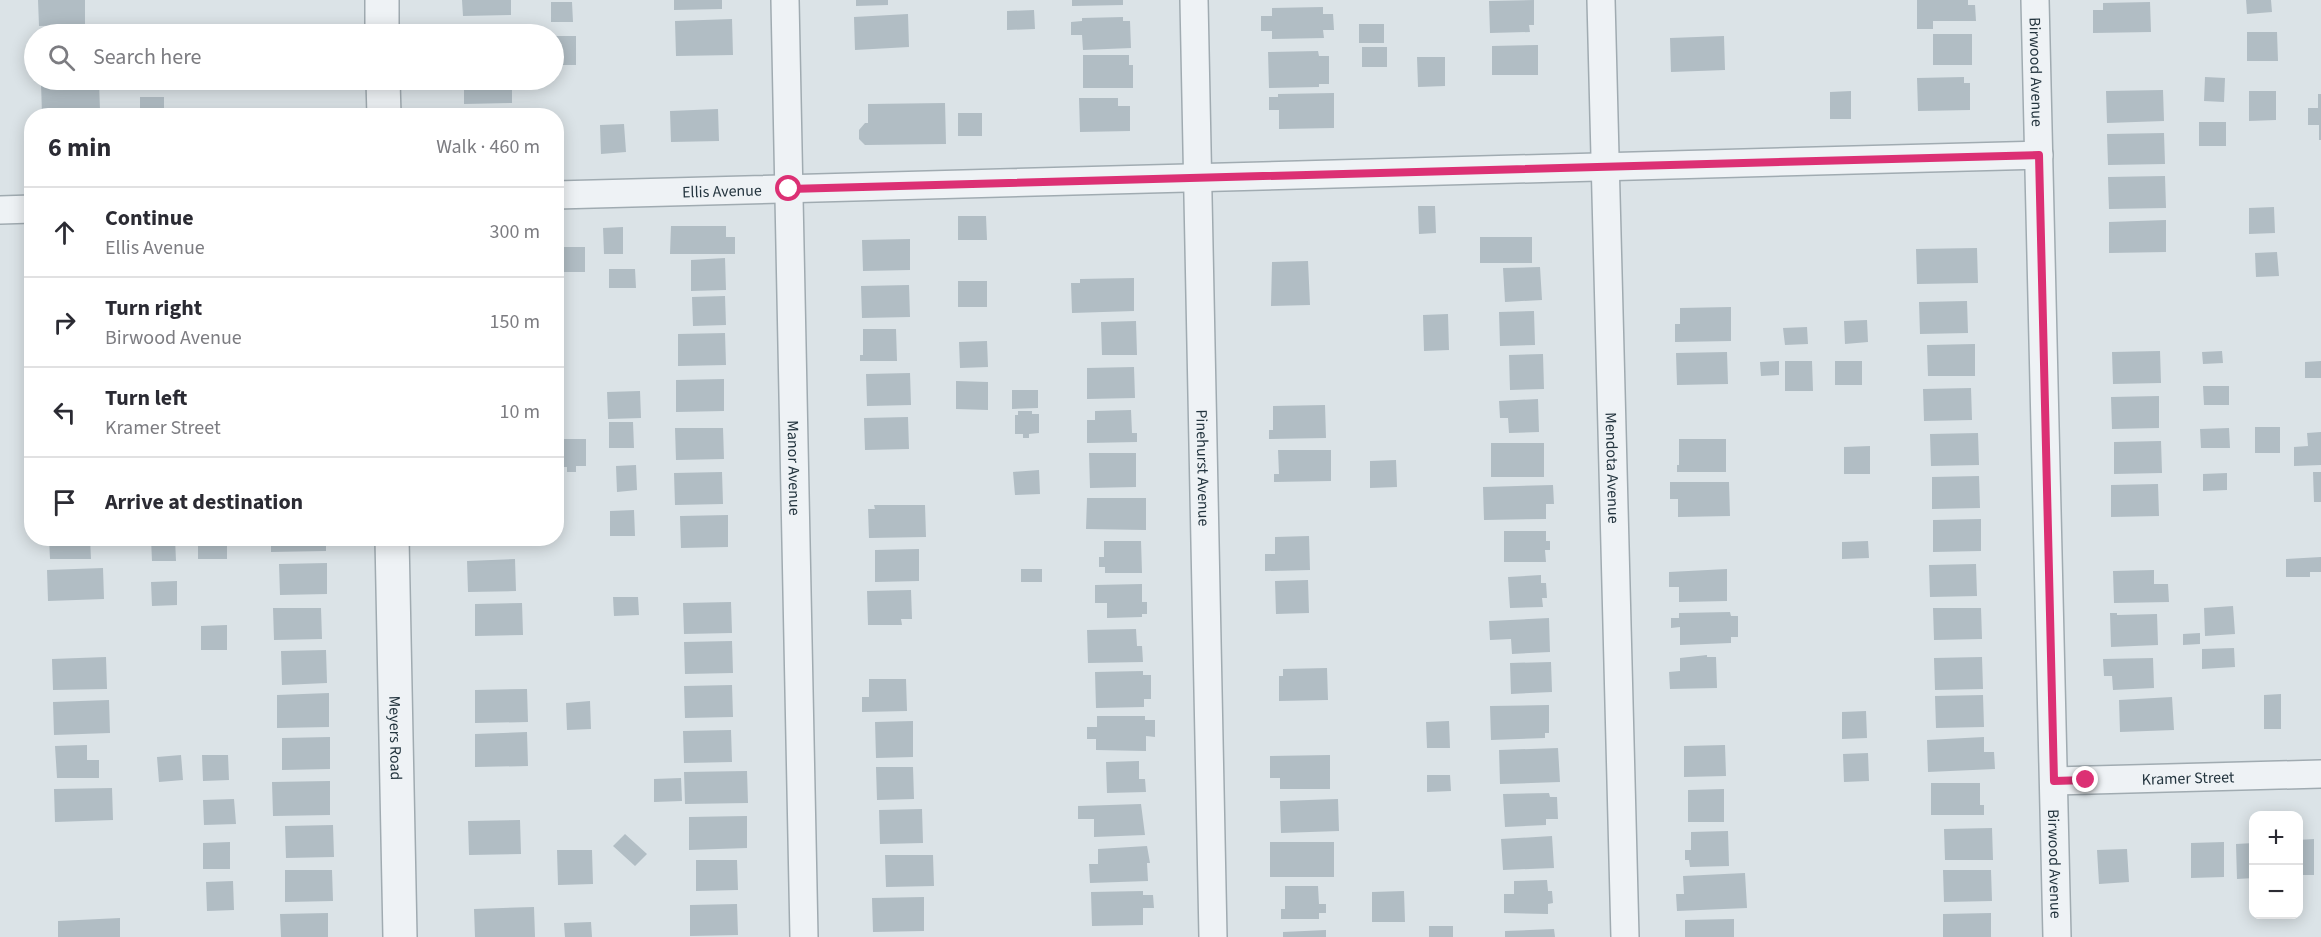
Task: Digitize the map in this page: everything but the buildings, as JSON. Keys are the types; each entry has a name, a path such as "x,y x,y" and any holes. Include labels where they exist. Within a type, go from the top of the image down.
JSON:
{"street":[{"path":"382,0 382,24"},
{"name":"Manor Avenue","path":"785,0 804,937"},
{"name":"Pinehurst Avenue","path":"1194,0 1214,937"},
{"name":"Mendota Avenue","path":"1601,0 1624,937"},
{"name":"Birwood Avenue","path":"2036,0 2057,937"},
{"path":"383,90 384,108"},
{"name":"Ellis Avenue","path":"564,195 2039,155"},
{"path":"0,210 24,209"},
{"name":"Meyers Road","path":"392,546 400,937"},
{"name":"Kramer Street","path":"2054,781 2321,774"}],"route":[{"path":"789,189 2039,155 2054,781 2086,780"}]}
